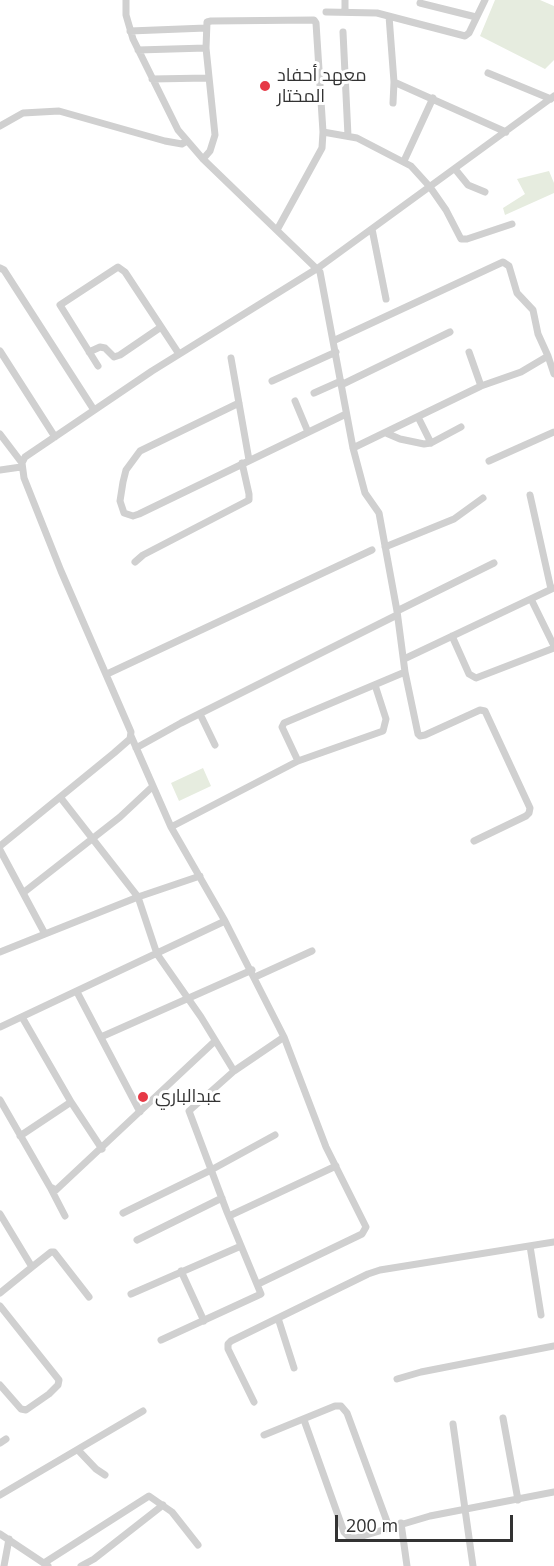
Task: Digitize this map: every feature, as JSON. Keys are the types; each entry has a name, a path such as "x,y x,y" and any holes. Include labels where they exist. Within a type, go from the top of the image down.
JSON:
{"street":[{"path":"126,0 126,15 130,31 174,124 202,159 318,268 353,448 365,493 379,513 416,729 420,736 480,710 485,711 530,808 526,816 474,841"},
{"path":"345,0 345,12"},
{"path":"326,12 372,12 465,36 484,0"},
{"path":"420,3 476,17"},
{"path":"388,16 394,82 393,103"},
{"path":"202,159 210,151 215,135 208,78 207,22 315,21 323,132 320,153 277,230"},
{"path":"130,31 206,28"},
{"path":"343,32 348,136"},
{"path":"138,50 206,48"},
{"path":"488,73 552,97"},
{"path":"152,79 208,78"},
{"path":"394,82 506,132"},
{"path":"0,470 21,465 29,454 94,410 318,268 552,97"},
{"path":"404,161 434,98"},
{"path":"0,126 23,113 59,111 165,141 182,144 187,141"},
{"path":"323,132 348,136 404,161 418,172 430,187 464,240 512,224"},
{"path":"455,169 468,185 485,192"},
{"path":"372,229 386,299"},
{"path":"333,341 505,262 509,266 517,293 533,310 538,334 554,374"},
{"path":"98,366 60,305 118,267 125,272 179,354"},
{"path":"0,268 4,270 94,410"},
{"path":"89,352 100,346 114,357 120,355 161,327"},
{"path":"314,393 341,383 450,332"},
{"path":"0,351 55,437"},
{"path":"272,381 336,352"},
{"path":"469,352 481,386"},
{"path":"353,448 481,386 521,372 548,356"},
{"path":"231,358 249,460"},
{"path":"295,400 308,432"},
{"path":"239,403 140,451 125,475 121,506 124,513 134,516 346,414"},
{"path":"418,417 431,443"},
{"path":"386,433 414,442 431,443 461,427"},
{"path":"489,461 554,432"},
{"path":"0,434 21,465 61,572 107,674 152,787 171,827 253,974 284,1037 326,1147 366,1225 366,1230 362,1234 258,1284"},
{"path":"135,562 143,555 249,500 242,463"},
{"path":"404,659 552,589 530,495"},
{"path":"385,547 454,519 483,498"},
{"path":"107,674 372,550"},
{"path":"136,748 494,563"},
{"path":"452,636 469,674 476,678 554,647 531,599"},
{"path":"298,761 282,728 284,723 405,672"},
{"path":"171,827 298,761 383,730 386,719 375,685"},
{"path":"200,714 215,745"},
{"path":"45,934 0,848 114,753 131,736"},
{"path":"23,893 92,840 152,787"},
{"path":"60,797 138,897 158,954 234,1071"},
{"path":"0,952 138,897 200,876"},
{"path":"0,1027 225,921"},
{"path":"101,1037 187,998 312,951"},
{"path":"76,992 140,1112"},
{"path":"22,1017 71,1102 102,1149"},
{"path":"161,1340 260,1296 261,1291 229,1216 189,1111 234,1071 284,1037"},
{"path":"50,1187 54,1191 58,1189 215,1041"},
{"path":"0,1100 66,1216"},
{"path":"20,1136 71,1102"},
{"path":"123,1213 211,1170 275,1135"},
{"path":"229,1216 336,1166"},
{"path":"136,1240 222,1198"},
{"path":"0,1214 32,1267"},
{"path":"254,1402 227,1346 231,1341 380,1270 554,1242"},
{"path":"131,1294 241,1246"},
{"path":"530,1246 541,1315"},
{"path":"0,1293 51,1252 54,1252 89,1297"},
{"path":"181,1271 204,1321"},
{"path":"0,1306 59,1380 58,1385 49,1394 26,1410 21,1409 0,1386"},
{"path":"278,1318 294,1368"},
{"path":"397,1379 421,1372 554,1346"},
{"path":"264,1435 340,1406 344,1409 389,1527"},
{"path":"0,1496 144,1411"},
{"path":"503,1418 518,1500"},
{"path":"304,1420 346,1535 356,1538 401,1523 464,1508 554,1492"},
{"path":"453,1424 473,1566"},
{"path":"78,1450 105,1475"},
{"path":"0,1534 46,1564 150,1496 172,1512 198,1545"},
{"path":"81,1566 163,1505"},
{"path":"401,1523 406,1566"},
{"path":"4,1566 9,1539"}],"shaded area":[{"path":"495,0 540,0 554,6 554,60 545,69 480,36"},
{"path":"549,171 554,183 554,193 505,215 503,208 525,194 517,179"},
{"path":"203,768 211,786 179,801 171,783"}],"place":[{"name":"معهد أحفاد المختار","path":"265,86"},
{"name":"عبدالباري","path":"143,1097"}]}
